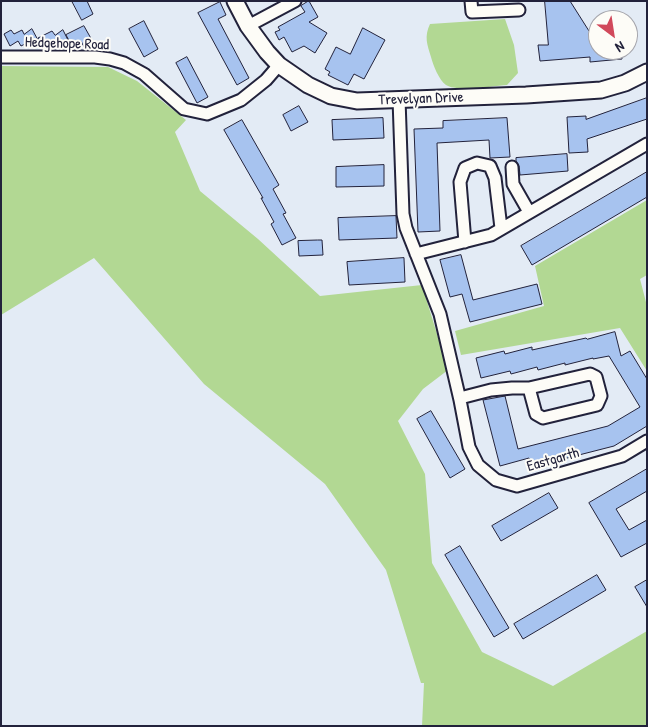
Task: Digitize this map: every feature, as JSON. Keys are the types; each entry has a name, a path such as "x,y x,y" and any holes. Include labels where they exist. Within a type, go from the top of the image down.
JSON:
{"street":[{"name":"Trevelyan Drive","path":"235,1 248,26 279,66 308,85 331,96 357,101 601,90 624,83 647,72"},
{"path":"248,26 295,1"},
{"path":"471,1 472,12 519,10"},
{"name":"Hedgehope Road","path":"1,57 95,57 110,59 124,63 144,74 184,109 207,114 241,100 266,80 279,66"},
{"name":"Eastgarth","path":"399,99 403,214 406,228 440,314 460,398 469,447 478,465 496,480 517,486 622,456 647,441"},
{"path":"416,254 491,235 647,144"},
{"path":"465,242 460,182 465,168 477,163 490,166 494,178 501,228"},
{"path":"512,167 513,184 528,212"},
{"path":"460,398 491,390 528,388 590,374 596,376 601,396 597,405 543,418 536,414 528,388"}],"green space":[{"path":"505,19 514,45 518,73 507,85 458,88 443,83 435,68 427,44 427,33 430,24"},
{"path":"1,66 108,67 137,81 186,120 175,132 200,191 258,239 320,296 422,285 448,370 423,389 398,421 425,474 432,563 482,652 553,686 647,631 647,726 422,726 424,683 421,683 386,570 325,484 204,384 94,258 1,315"},
{"path":"647,200 647,275 640,279 647,306 647,371 620,328 461,355 455,331 544,306 535,266"}],"building":[{"path":"72,1 87,1 93,14 82,20"},
{"path":"309,1 318,17 309,22 327,33 315,53 304,46 292,52 284,37 279,40 275,32 280,30 278,27 305,12 301,6"},
{"path":"545,1 570,1 588,29 588,57 540,61 538,45 548,45"},
{"path":"220,2 226,15 218,19 249,78 237,85 198,13"},
{"path":"144,21 158,49 144,57 129,29"},
{"path":"84,26 93,42 84,47 81,41 72,46 66,35"},
{"path":"363,28 385,40 364,79 354,74 348,85 328,75 330,72 325,69 336,47 350,54"},
{"path":"32,29 39,42 31,46 29,42 21,46 18,41 10,46 4,34 11,30 14,34 22,30 24,34"},
{"path":"63,30 69,42 61,46 59,42 51,46 49,42 42,46 38,38 52,31 55,35"},
{"path":"187,57 208,97 197,103 176,63"},
{"path":"590,60 611,60 590,62"},
{"path":"647,98 647,119 587,139 588,152 569,153 567,117 586,116 586,119"},
{"path":"299,106 308,122 291,131 283,115"},
{"path":"383,118 384,138 333,140 332,120"},
{"path":"507,118 510,157 490,158 489,140 437,143 440,231 418,232 414,129 443,128 443,121"},
{"path":"242,120 279,185 273,189 286,213 283,214 296,238 282,245 271,224 274,222 261,198 263,198 224,130"},
{"path":"567,154 568,171 520,175 519,166 516,161 516,158"},
{"path":"384,165 384,186 336,187 336,167"},
{"path":"647,172 647,197 532,265 521,246"},
{"path":"396,216 397,238 339,240 338,218"},
{"path":"322,240 323,255 299,256 298,241"},
{"path":"461,255 473,300 537,284 542,304 470,322 462,294 450,297 440,260"},
{"path":"404,258 405,282 349,285 347,262"},
{"path":"615,332 621,356 630,351 647,379 647,426 614,446 532,467 529,458 500,466 483,400 505,396 518,449 608,426 640,407 609,356 565,365 565,363 538,370 537,367 511,374 510,371 481,378 476,358 504,351 505,354 532,347 532,350"},
{"path":"431,411 465,469 450,478 417,419"},
{"path":"647,469 647,491 616,509 629,530 647,520 647,543 621,557 589,503"},
{"path":"549,493 558,508 501,541 492,526"},
{"path":"460,546 509,628 494,637 445,555"},
{"path":"597,575 606,590 523,639 514,624"},
{"path":"647,580 647,607 635,587"}]}
